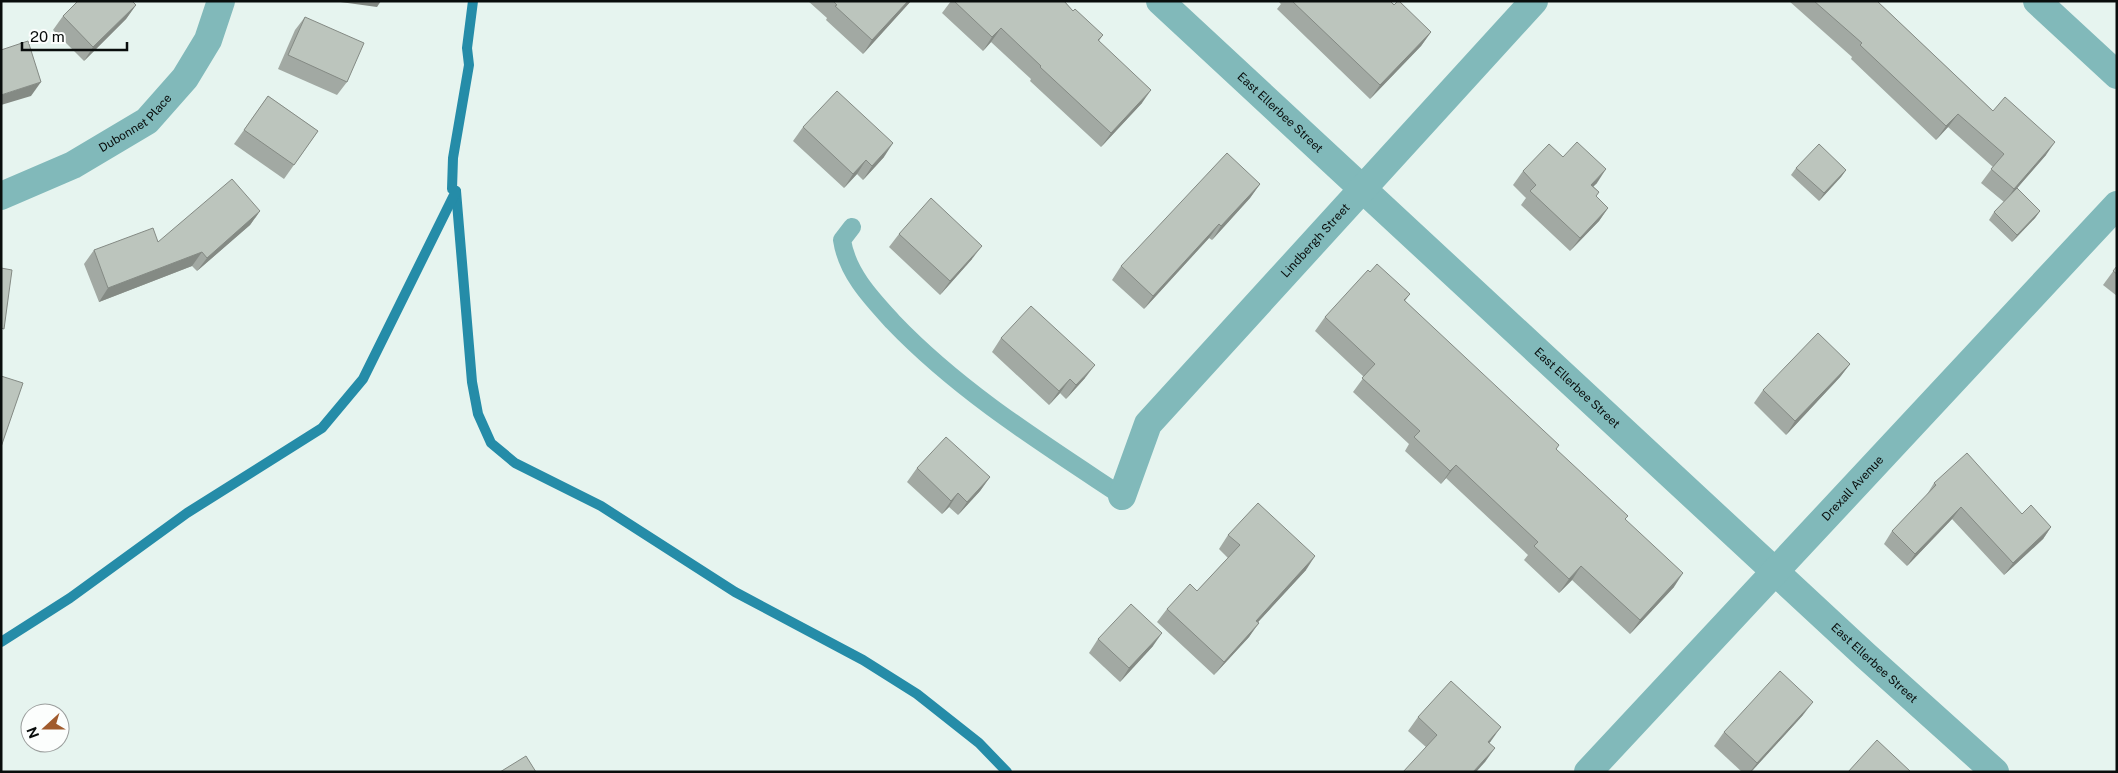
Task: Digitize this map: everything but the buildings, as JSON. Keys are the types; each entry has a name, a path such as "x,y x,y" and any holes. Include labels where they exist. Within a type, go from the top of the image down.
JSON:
{"street":[{"name":"Dubonnet Place","path":"1,196 73,165 147,121 185,78 208,40 221,1"},
{"name":"East Ellerbee Street","path":"1160,1 1865,655 1995,772"},
{"name":"Lindbergh Street","path":"1122,496 1148,424 1364,190 1534,1"},
{"path":"2037,1 2117,75"},
{"name":"Drexall Avenue","path":"1588,772 2117,205"}],"lane":[{"path":"852,227 842,240 845,255 867,293 922,352 1011,422 1122,496"}],"waterway":[{"path":"1,642 70,598 187,513 322,428 363,379 456,191 452,189 453,158 469,65 467,48 473,1"},
{"path":"456,191 472,382 478,414 491,443 515,463 601,506 735,592 863,660 917,694 979,743 1007,772"}]}
